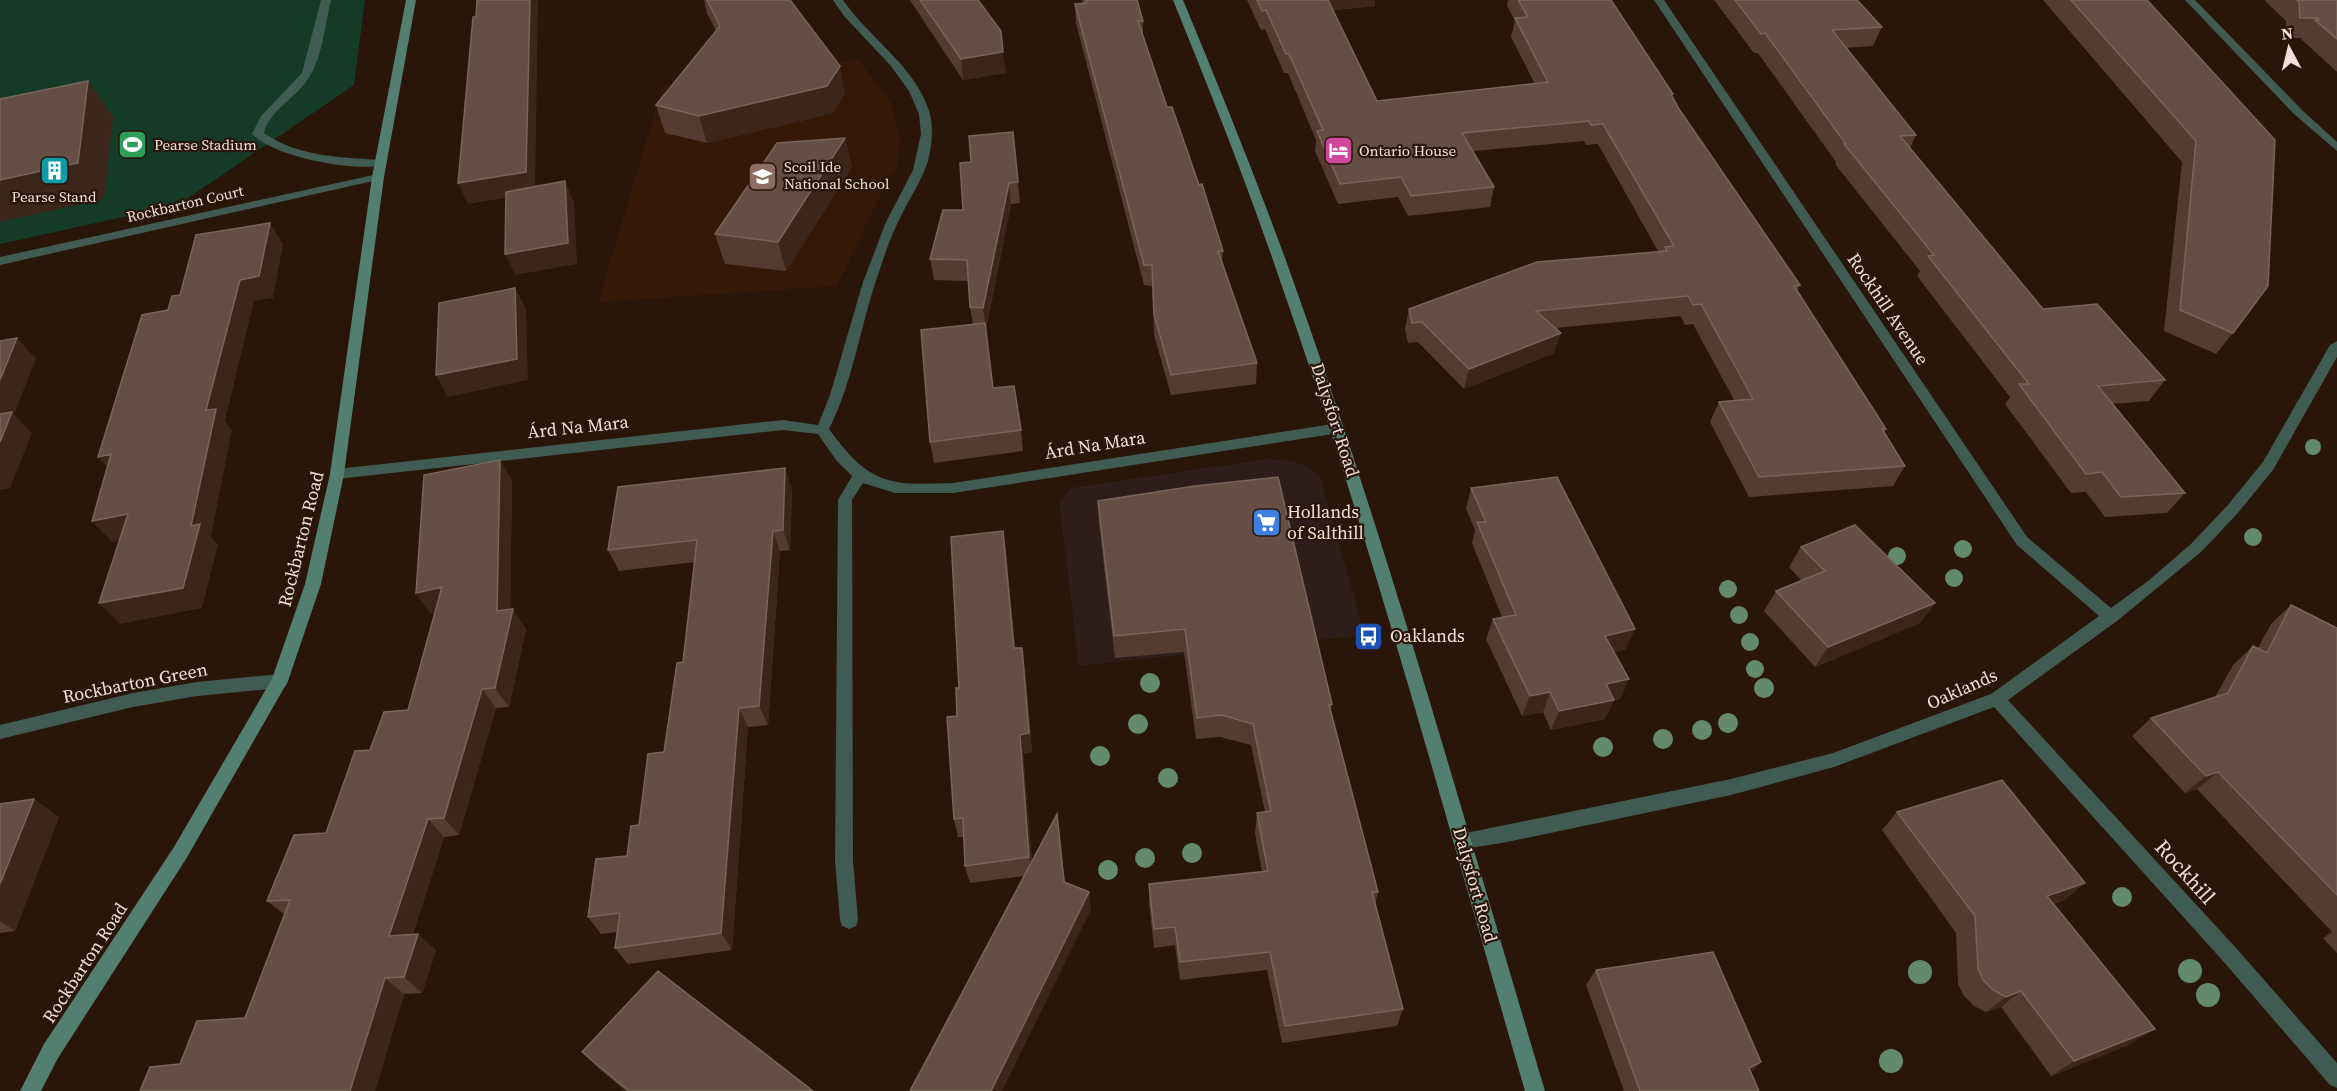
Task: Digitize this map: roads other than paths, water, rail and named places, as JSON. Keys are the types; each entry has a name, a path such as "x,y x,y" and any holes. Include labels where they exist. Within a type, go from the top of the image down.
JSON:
{"street":[{"path":"326,0 307,73 294,90 262,120 258,134 265,141 301,153 379,170"},
{"name":"Rockbarton Road","path":"30,1091 51,1051 180,853 280,681 313,584 337,474 379,170 411,0"},
{"path":"822,430 834,408 853,333 889,229 922,164 928,131 922,106 893,62 844,11 838,0"},
{"name":"Dalysfort Road","path":"1178,0 1220,98 1269,226 1339,428 1535,1091"},
{"name":"Rockhill Avenue","path":"1659,0 2022,541 2111,617"},
{"path":"2190,0 2298,112 2337,148"},
{"name":"Rockbarton Court","path":"0,261 379,170"},
{"name":"Oaklands","path":"1462,841 1502,835 1731,787 1834,760 1996,699 2111,617 2196,548 2232,510 2268,466 2337,345"},
{"name":"Árd Na Mara","path":"337,474 783,425 822,430 844,460 860,475 885,488 910,490 953,488 1339,428"},
{"path":"849,920 844,861 845,500 860,475"},
{"name":"Rockbarton Green","path":"0,732 133,700 197,689 280,681"},
{"name":"Rockhill","path":"1996,699 2230,955 2337,1078"}],"place":[{"name":"Pearse Stadium","path":"133,145"},
{"name":"Ontario House","path":"1338,151"},
{"name":"Pearse Stand","path":"54,170"},
{"name":"Scoil Ide National School","path":"763,176"},
{"name":"Hollands of Salthill","path":"1266,522"},
{"name":"Oaklands","path":"1369,636"}]}
